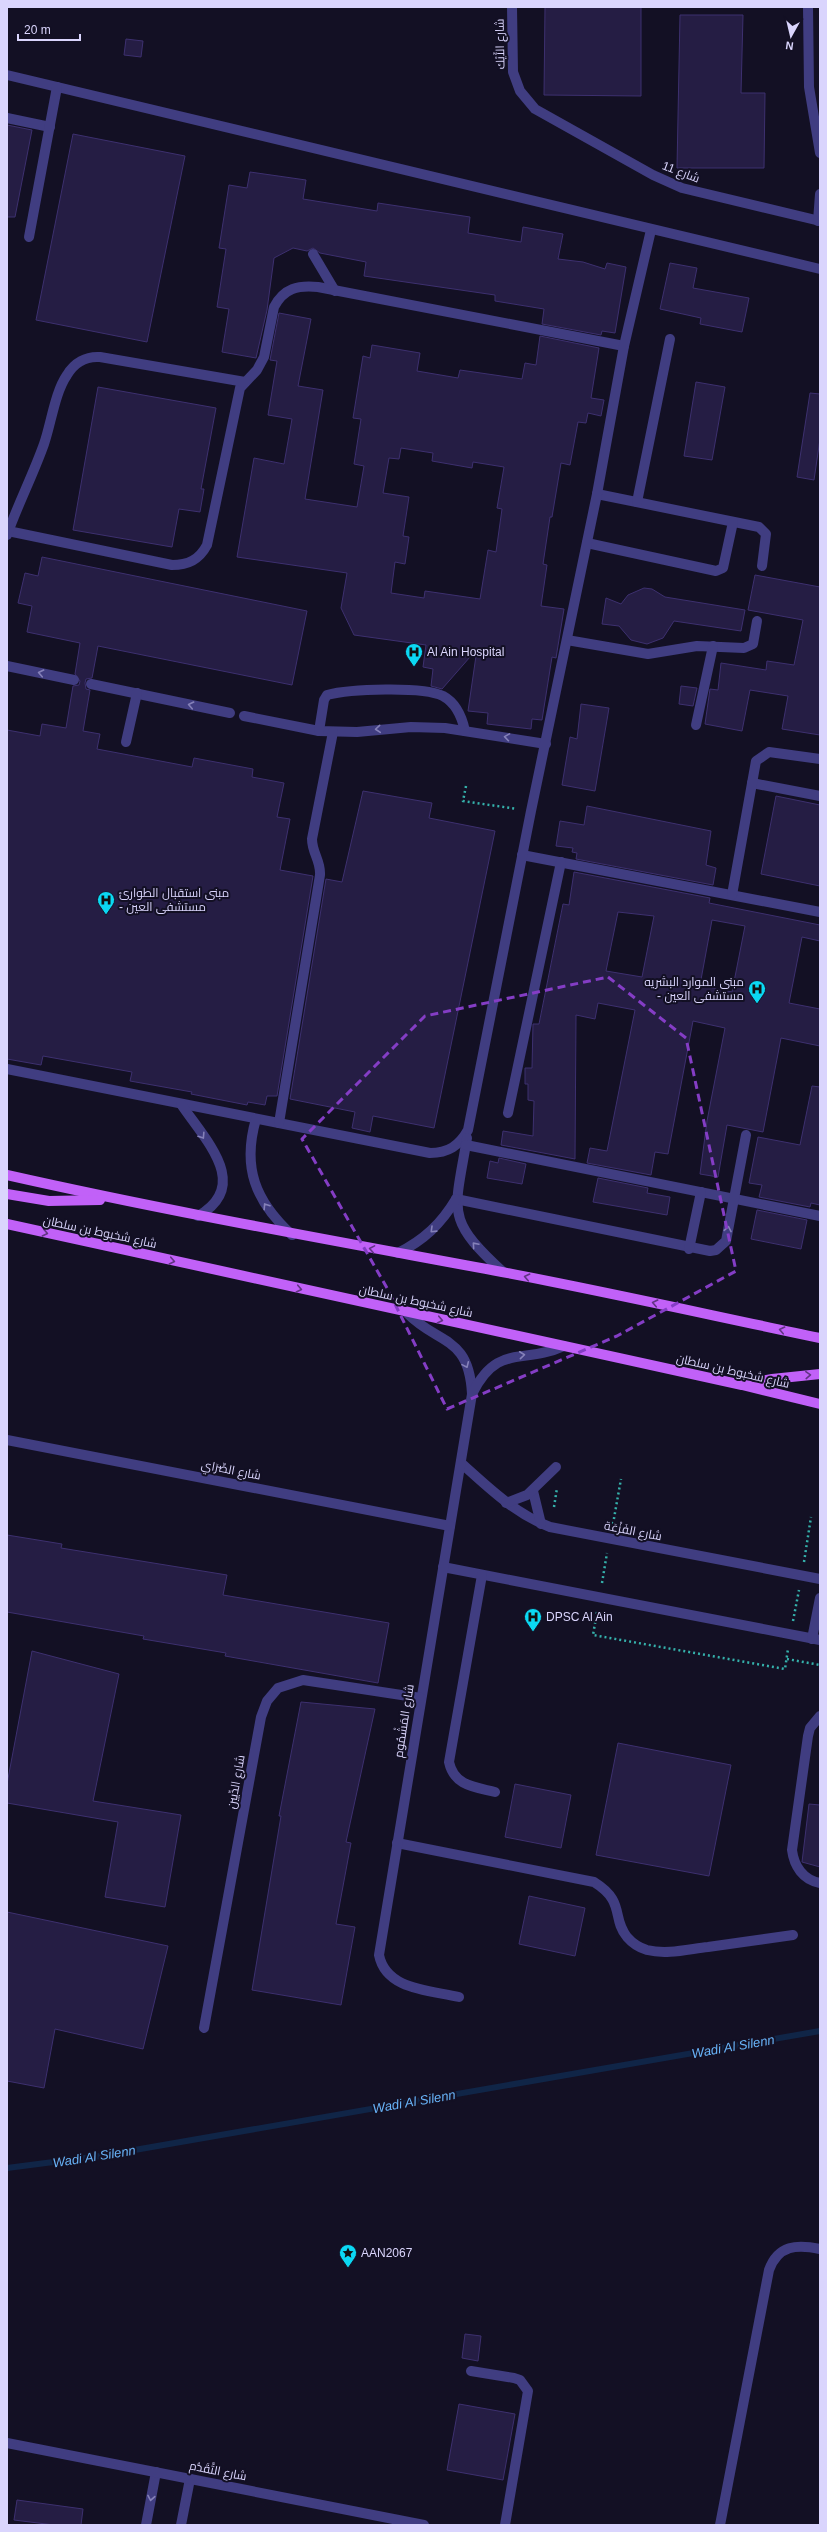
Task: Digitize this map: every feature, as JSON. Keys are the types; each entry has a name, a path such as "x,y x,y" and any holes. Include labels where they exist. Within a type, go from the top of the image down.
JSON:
{"main road":[{"path":"7,1175 292,1235 503,1272 820,1338"},
{"path":"7,1194 49,1201 116,1199"},
{"name":"شارع شخبوط بن سلطان","path":"7,1224 742,1385 820,1404"},
{"path":"742,1385 772,1379 820,1374"}],"street":[{"name":"شارع الأَيْك","path":"512,7 512,62 516,82 527,100 545,116"},
{"path":"808,7 809,86 820,153"},
{"path":"7,75 651,230 820,269"},
{"path":"29,237 57,87"},
{"name":"شارع 11","path":"545,116 653,175 682,188 819,221"},
{"path":"7,118 50,127"},
{"path":"819,221 820,194"},
{"path":"503,1272 468,1238 458,1213 456,1199 468,1130 522,855 597,494 624,346 651,230"},
{"path":"313,254 335,290"},
{"path":"245,382 100,357 92,356 81,361 71,369 62,384 44,444 8,528 172,565 194,561 206,545 239,393 245,382 264,358 274,308 283,294 302,285 335,290 624,346"},
{"path":"637,502 670,339"},
{"path":"597,494 733,522 764,530 766,534 762,566"},
{"path":"587,543 716,571 723,568 733,522"},
{"path":"567,640 648,654 713,646 749,647 753,644 757,621"},
{"path":"696,725 713,646"},
{"path":"7,666 74,680"},
{"path":"91,684 230,713"},
{"path":"318,731 324,700 327,695 343,692 393,690 427,691 443,696 458,710 465,731"},
{"path":"126,742 137,693"},
{"path":"244,716 318,731 333,732 411,727 465,731 546,744"},
{"path":"279,1123 320,875 320,863 314,853 312,839 333,732"},
{"path":"732,895 756,761 764,754 775,752 820,759"},
{"path":"752,783 820,796"},
{"path":"522,855 820,912"},
{"path":"508,1113 561,862"},
{"path":"7,1069 430,1153 440,1153 456,1145 468,1130"},
{"path":"181,1104 211,1150 224,1176 224,1185 218,1201 198,1216"},
{"path":"256,1119 250,1150 254,1182 269,1211 292,1235"},
{"path":"456,1199 689,1248 710,1251 722,1246 726,1241 746,1135"},
{"path":"466,1145 820,1216"},
{"path":"689,1248 701,1192"},
{"path":"398,1253 426,1237 437,1226 456,1199"},
{"name":"شارع المَشْمُوم","path":"407,1312 420,1325 441,1336 456,1348 468,1368 472,1394 380,1945 380,1964 392,1979 400,1984 459,1997"},
{"name":"شارع المَشْمُوم","path":"472,1394 486,1372 508,1357 540,1354 564,1346"},
{"name":"شارع الصِّرَاي","path":"7,1440 450,1526"},
{"name":"شارع الفَزْعَة","path":"460,1464 506,1503 546,1525 820,1579"},
{"path":"506,1503 520,1499 533,1491 556,1467"},
{"path":"533,1491 546,1525"},
{"path":"443,1567 816,1640 820,1598"},
{"path":"482,1575 449,1762 454,1775 464,1784 494,1792"},
{"name":"شارع الدِّيين","path":"204,2028 261,1717 267,1701 278,1688 303,1680 421,1698"},
{"path":"820,1716 810,1728 808,1736 792,1850 797,1867 802,1874 820,1883"},
{"path":"397,1843 594,1882 603,1887 616,1904 622,1927 628,1938 637,1946 648,1950 671,1952 793,1935"},
{"path":"720,2525 772,2261 778,2253 788,2247 799,2245 820,2249"},
{"path":"472,2371 520,2380 528,2391 505,2525"},
{"name":"شارع التَّقَدُّم","path":"7,2443 424,2525"},
{"path":"146,2525 156,2472"},
{"path":"181,2525 190,2479"}],"path":[{"path":"466,786 463,800 531,811"},
{"path":"546,1525 558,1483"},
{"path":"787,1659 820,1665"}],"highlighted area":[{"path":"608,977 686,1038 736,1271 617,1336 447,1409 387,1288 302,1139 425,1016"}],"building":[{"path":"545,7 641,7 641,96 544,95"},
{"path":"680,15 743,15 741,93 765,93 764,168 677,168"},
{"path":"126,39 143,41 141,57 124,55"},
{"path":"7,125 32,130 15,217 7,217"},
{"path":"73,134 185,156 147,342 36,320"},
{"path":"250,172 306,180 303,199 377,211 378,203 470,217 468,233 521,242 523,227 563,234 558,259 583,262 605,269 607,263 626,267 615,333 602,331 601,335 542,324 544,309 495,301 495,295 364,276 366,262 320,253 313,248 307,251 293,248 274,258 267,310 256,358 222,352 229,309 217,307 226,249 219,248 229,185 247,188"},
{"path":"670,263 697,268 693,288 749,298 742,332 700,324 701,318 660,309"},
{"path":"279,313 311,319 298,386 323,390 305,499 357,507 364,466 354,464 361,419 353,418 363,356 370,358 372,345 420,353 417,371 458,378 460,370 522,379 525,363 536,365 540,336 599,348 591,398 604,400 601,416 588,413 586,423 578,422 570,465 561,463 552,517 550,517 543,564 547,565 541,606 564,609 556,658 552,657 542,720 532,719 531,729 487,724 488,713 468,711 477,649 442,689 431,686 433,669 423,667 426,645 354,635 341,608 347,573 237,557 254,458 284,464 292,419 268,415 277,361 270,360","holes":["401,448 433,453 432,461 472,468 473,462 504,467 497,508 502,509 496,552 488,550 480,599 425,591 424,598 391,593 395,562 405,564 409,537 403,536 409,497 383,493 389,458 399,459"]},
{"path":"696,382 725,387 712,460 684,456"},
{"path":"98,387 216,408 201,489 204,489 200,512 179,509 172,547 73,530"},
{"path":"810,393 820,394 820,439 814,480 797,477"},
{"path":"42,557 307,611 292,685 98,646 92,678 86,679 85,683 86,689 90,690 83,731 100,734 97,749 192,767 194,758 253,769 252,777 284,783 277,817 290,819 280,870 313,876 277,1096 267,1096 265,1105 248,1102 247,1105 191,1094 192,1092 130,1081 132,1072 43,1056 41,1065 7,1059 7,730 40,736 42,724 66,728 73,686 79,685 80,681 75,674 80,643 27,632 32,606 18,603 25,573 38,576"},
{"path":"755,575 820,587 820,735 782,729 788,696 750,690 742,731 705,724 710,689 718,690 721,663 766,670 767,661 794,665 803,620 748,610"},
{"path":"644,588 652,589 665,597 745,610 741,631 674,621 663,638 647,644 631,640 619,626 602,624 606,598 621,604 628,595"},
{"path":"681,686 697,688 693,706 679,704"},
{"path":"581,704 609,708 595,791 562,785 570,737 577,739"},
{"path":"363,791 432,803 429,818 495,831 434,1128 373,1116 370,1132 352,1128 355,1112 290,1099 326,879 342,882"},
{"path":"776,796 820,805 820,886 761,874"},
{"path":"587,806 711,831 706,865 716,868 713,885 576,859 577,853 572,852 573,848 556,846 560,821 584,825"},
{"path":"574,872 710,898 709,903 820,925 820,941 802,937 789,1003 820,1009 820,1046 781,1038 763,1132 727,1125 718,1177 700,1174 707,1121 725,1028 693,1021 668,1154 655,1152 651,1175 587,1163 590,1148 607,1151 635,1010 598,1003 595,1019 576,1015 575,1159 501,1145 503,1131 533,1136 534,1101 528,1100 528,1084 525,1084 525,1068 532,1068 533,1024 539,1024 563,904 569,905","holes":["618,912 654,916 642,977 606,971","712,920 745,926 732,992 700,985"]},
{"path":"812,1086 820,1087 820,1205 811,1203 810,1207 759,1197 762,1185 749,1183 758,1137 800,1145"},
{"path":"499,1158 526,1164 522,1184 487,1178 490,1161 498,1163"},
{"path":"598,1178 648,1188 647,1193 670,1197 667,1215 593,1202"},
{"path":"757,1210 807,1220 801,1249 751,1239"},
{"path":"7,1535 62,1544 61,1548 227,1575 223,1595 389,1623 378,1683 225,1656 226,1653 143,1639 144,1636 7,1612"},
{"path":"32,1651 119,1674 93,1801 181,1815 165,1907 105,1897 118,1822 7,1803 7,1784"},
{"path":"301,1702 375,1709 346,1842 351,1843 336,1924 355,1927 341,2005 252,1990 281,1816 279,1816"},
{"path":"618,1743 731,1765 709,1876 596,1855"},
{"path":"515,1784 571,1795 561,1848 505,1837"},
{"path":"809,1804 820,1805 820,1867 802,1862"},
{"path":"529,1896 585,1908 575,1956 519,1944"},
{"path":"7,1912 168,1946 143,2049 55,2029 44,2088 7,2081"},
{"path":"465,2334 481,2336 478,2361 462,2358"},
{"path":"459,2404 515,2414 503,2480 447,2470"},
{"path":"17,2500 83,2509 81,2525 54,2525 14,2520"}],"waterway":[{"name":"Wadi Al Silenn","path":"7,2168 100,2156 820,2031"}],"place":[{"name":"Al Ain Hospital","path":"414,667"},
{"name":"مبنى استقبال الطوارئ - مستشفى العين","path":"106,915"},
{"name":"مبنى الموارد البشريه - مستشفى العين","path":"757,1004"},
{"name":"DPSC Al Ain","path":"533,1632"},
{"name":"AAN2067","path":"348,2268"}]}
